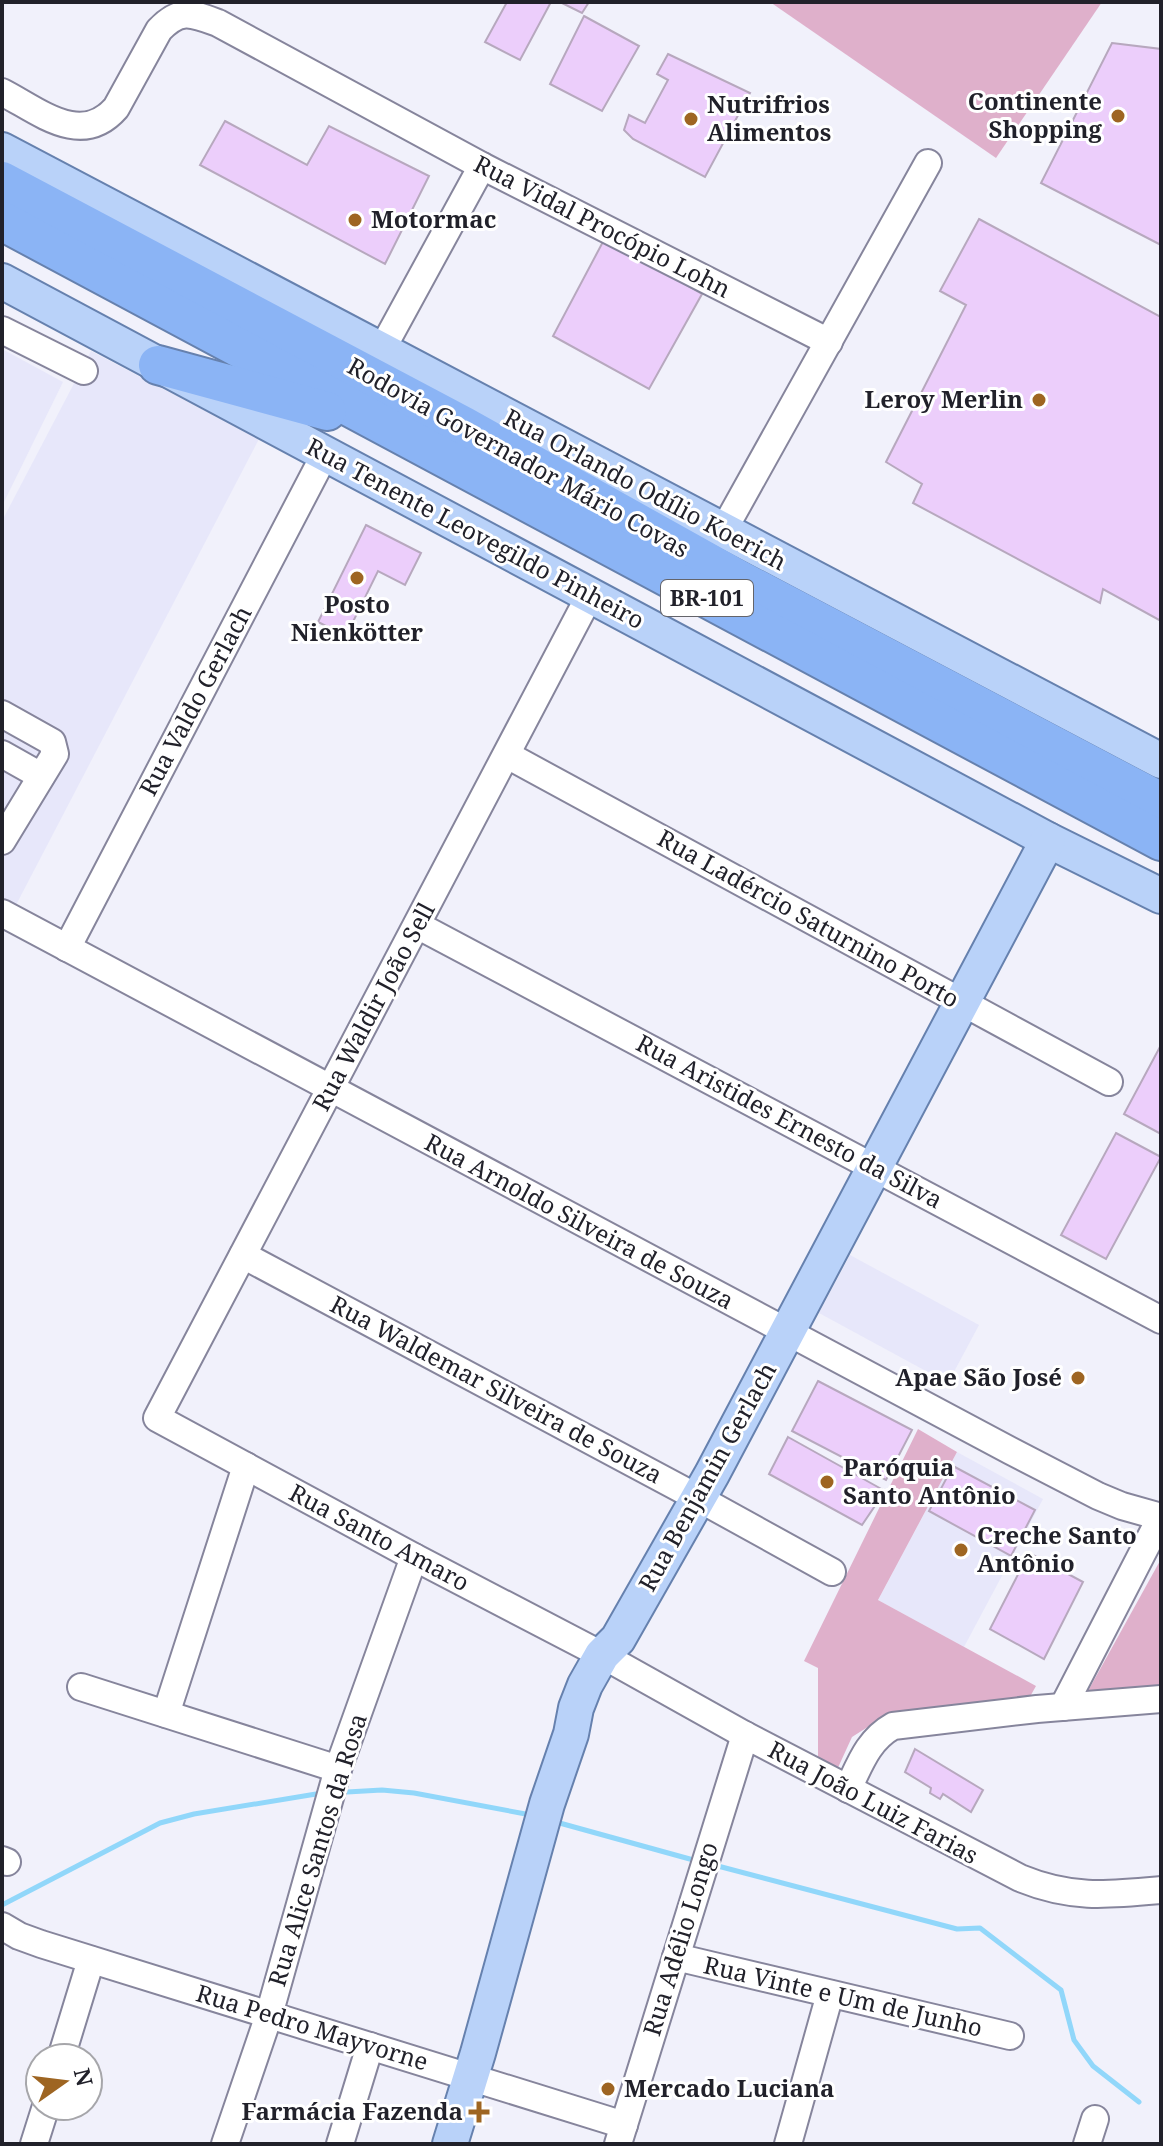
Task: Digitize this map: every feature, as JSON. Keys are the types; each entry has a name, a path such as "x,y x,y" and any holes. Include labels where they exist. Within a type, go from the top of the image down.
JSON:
{"highway":[{"name":"Rodovia Governador Mário Covas","path":"2,181 464,426 740,580 1161,802"},
{"name":"Rodovia Governador Mário Covas","path":"2,221 1161,841"},
{"path":"284,301 464,426"},
{"path":"158,365 380,423"}],"main road":[{"name":"Rua Orlando Odílio Koerich","path":"2,150 1161,761"},
{"name":"Rua Tenente Leovegildo Pinheiro","path":"2,281 1048,840 1161,896"},
{"name":"Rua Benjamin Gerlach","path":"450,2144 547,1804 585,1685 602,1655 618,1639 698,1498 1048,840"}],"street":[{"name":"Rua Vidal Procópio Lohn","path":"2,92 59,122 75,127 89,126 106,119 116,108 159,30 169,19 182,14 200,16 482,166 829,342"},
{"path":"723,531 928,163"},
{"path":"381,351 482,166"},
{"path":"2,330 84,371"},
{"name":"Rua Valdo Gerlach","path":"67,948 325,454"},
{"name":"Rua Waldir João Sell","path":"157,1418 590,595"},
{"path":"2,714 52,742 55,754 41,776 11,805 2,841"},
{"path":"2,754 41,776"},
{"name":"Rua Ladércio Saturnino Porto","path":"507,755 1109,1082"},
{"name":"Rua Arnoldo Silveira de Souza","path":"2,913 786,1333 1098,1496 1161,1517"},
{"name":"Rua Aristides Ernesto da Silva","path":"417,925 1161,1320"},
{"name":"Rua Waldemar Silveira de Souza","path":"243,1255 832,1572"},
{"name":"Rua Santo Amaro","path":"157,1418 602,1655"},
{"path":"166,1714 246,1466"},
{"path":"1063,1707 1161,1517"},
{"name":"Rua Alice Santos da Rosa","path":"225,2144 269,2015 338,1769 414,1557"},
{"name":"Rua João Luiz Farias","path":"602,1655 745,1735 1044,1888 1095,1895 1161,1890"},
{"path":"81,1687 338,1769"},
{"path":"848,1789 867,1748 877,1736 893,1726 1161,1699"},
{"name":"Rua Adélio Longo","path":"621,2134 745,1735"},
{"name":"Rua Pedro Mayvorne","path":"3,1927 41,1944 471,2078 621,2134"},
{"name":"Rua Vinte e Um de Junho","path":"676,1957 1010,2036"},
{"path":"66,2042 91,1960"},
{"path":"788,2144 830,1994"},
{"path":"340,2144 370,2046"},
{"path":"34,2144 41,2122"}],"shaded area":[{"path":"770,2 1102,2 996,158"},
{"path":"2,349 63,382 2,506"},
{"path":"91,351 259,439 16,905 2,898 2,521"},
{"path":"850,1255 979,1325 948,1383 819,1313"},
{"path":"918,1429 957,1452 878,1600 1036,1686 1027,1702 874,1723 852,1737 836,1772 818,1762 818,1668 804,1661"},
{"name":"Creche Santo Antônio","path":"957,1452 1043,1499 964,1647 878,1600"},
{"path":"1161,1559 1161,1686 1088,1691"}],"building":[{"path":"507,2 551,2 520,60 485,42"},
{"path":"560,2 589,2 582,13"},
{"path":"584,16 639,46 602,111 550,84"},
{"name":"Continente Shopping","path":"1112,43 1161,49 1161,245 1041,183"},
{"name":"Nutrifrios Alimentos","path":"668,54 750,93 705,177 633,139 624,130 629,115 645,123 668,80 657,74"},
{"name":"Motormac","path":"225,121 307,165 329,126 429,176 385,264 200,165"},
{"name":"Leroy Merlin","path":"979,219 1161,317 1161,621 1103,589 1100,603 913,503 922,484 886,462 966,305 940,291"},
{"path":"605,238 702,294 649,389 553,336"},
{"name":"Posto Nienkötter","path":"366,525 421,553 405,585 378,571 346,636 318,622"},
{"path":"1161,1045 1161,1134 1124,1114"},
{"path":"1116,1133 1161,1157 1106,1259 1061,1235"},
{"path":"818,1381 912,1430 886,1480 792,1431"},
{"name":"Paróquia Santo Antônio","path":"788,1437 885,1491 862,1525 769,1474"},
{"path":"953,1466 1035,1510 1011,1556 929,1511"},
{"path":"1029,1553 1083,1582 1044,1659 990,1629"},
{"path":"915,1749 983,1790 971,1812 943,1794 940,1799 930,1793 931,1788 905,1772"}],"waterway":[{"path":"347,1792 382,1790 414,1793 531,1815"},
{"path":"2,1905 160,1823 194,1814 316,1794"},
{"path":"556,1822 697,1861"},
{"path":"714,1865 957,1929 980,1928 1061,1990 1074,2040 1093,2066 1139,2102"}],"place":[{"name":"Continente Shopping","path":"1118,116"},
{"name":"Nutrifrios Alimentos","path":"691,119"},
{"name":"Motormac","path":"355,220"},
{"name":"Leroy Merlin","path":"1039,400"},
{"name":"Posto Nienkötter","path":"357,578"},
{"name":"Apae São José","path":"1078,1378"},
{"name":"Paróquia Santo Antônio","path":"827,1482"},
{"name":"Creche Santo Antônio","path":"961,1550"},
{"name":"Mercado Luciana","path":"608,2089"},
{"name":"Farmácia Fazenda","path":"479,2112"}]}
